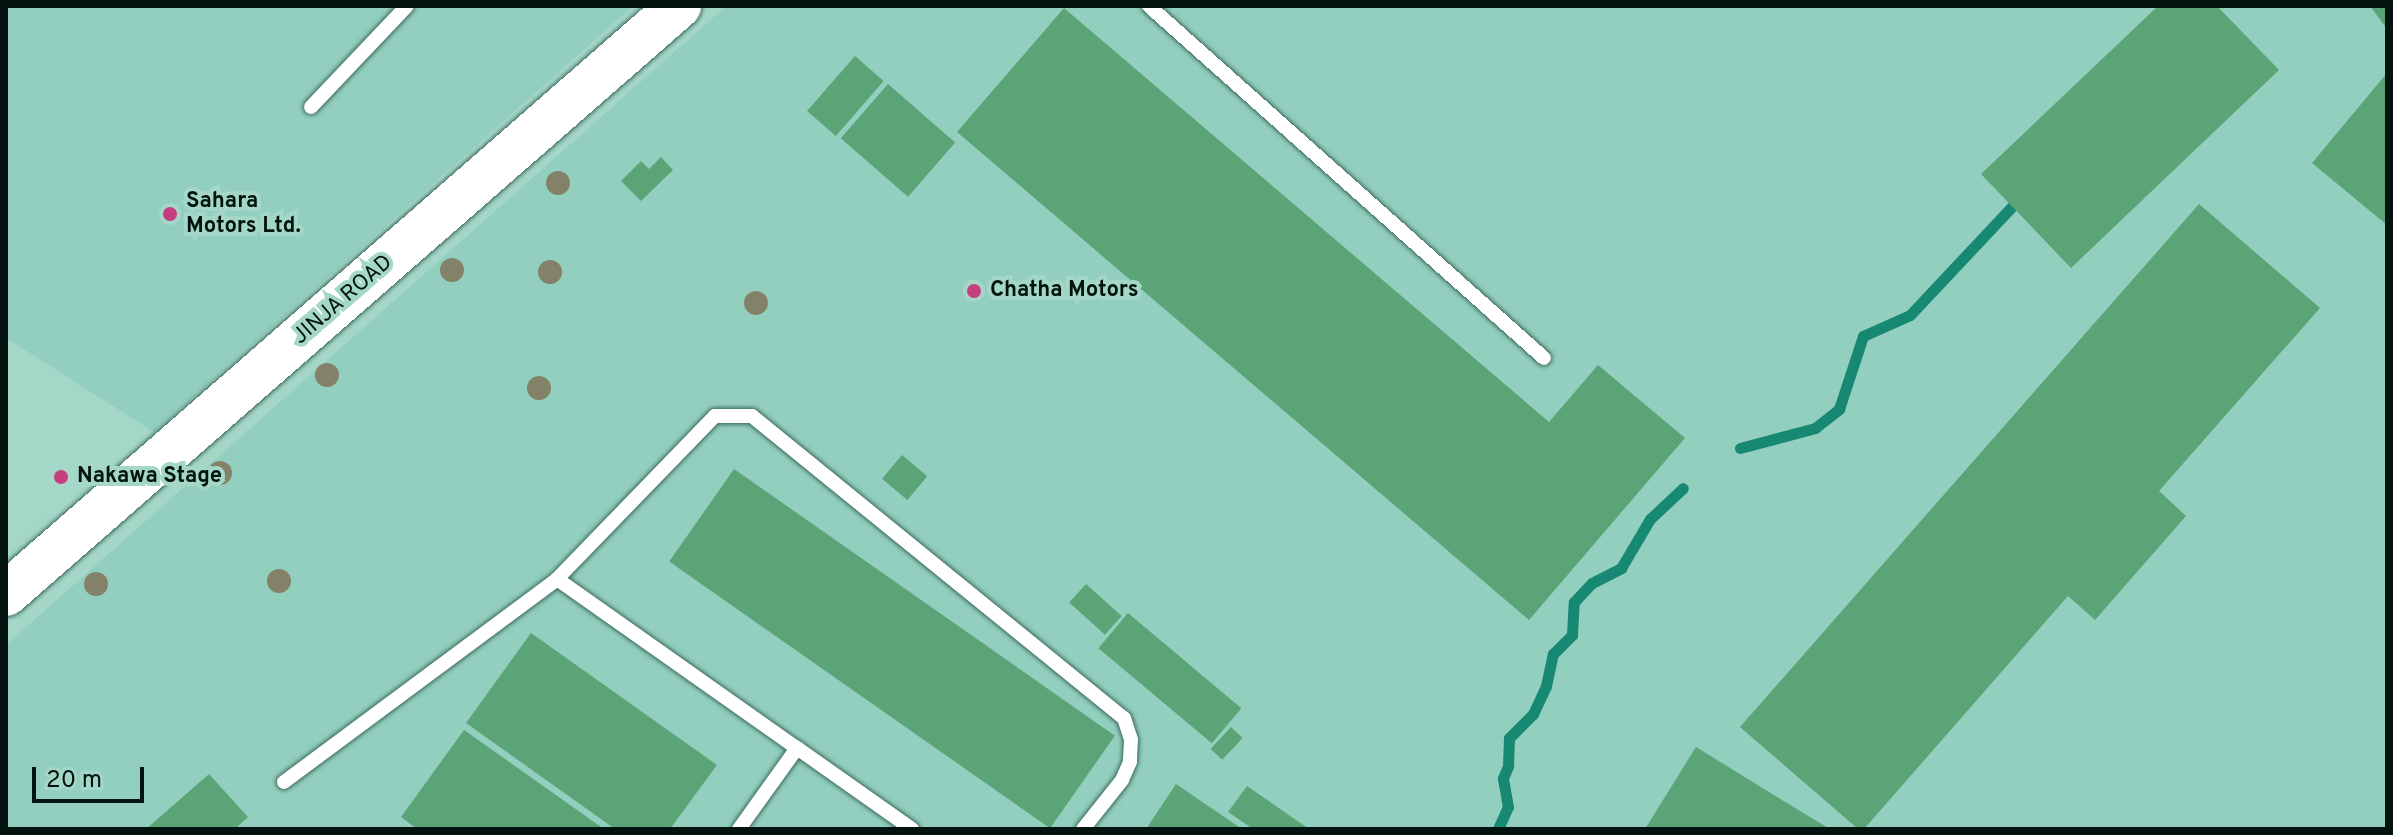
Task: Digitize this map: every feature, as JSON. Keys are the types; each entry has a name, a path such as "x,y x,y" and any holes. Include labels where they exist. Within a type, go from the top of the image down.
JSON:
{"highway":[{"name":"JINJA ROAD","path":"6,594 679,6"}],"lane":[{"path":"311,107 407,6"},
{"path":"1149,6 1544,358"},
{"path":"284,782 557,579 715,416 752,416 1124,718 1131,740 1130,762 1122,780 1083,829"},
{"path":"557,579 912,829"},
{"path":"739,829 797,748"}],"shaded area":[{"path":"6,6 633,6 154,432 6,338"},
{"path":"726,6 2387,6 2387,829 6,829 6,645"}],"building":[{"path":"2158,6 2217,6 2279,70 2071,268 1981,174"},
{"path":"2370,6 2387,6 2387,29"},
{"path":"1064,8 1549,422 1598,365 1685,438 1529,620 957,132"},
{"path":"855,56 884,81 836,136 807,111"},
{"path":"2387,73 2387,225 2312,163"},
{"path":"888,84 955,142 908,197 841,138"},
{"path":"661,157 673,170 641,201 621,181 641,161 649,169"},
{"path":"2199,204 2320,308 2159,491 2186,516 2095,620 2068,596 1864,829 1858,829 1740,727"},
{"path":"902,455 927,476 907,500 882,479"},
{"path":"734,469 1115,736 1050,828 669,562"},
{"path":"1086,584 1122,616 1105,635 1069,603"},
{"path":"1128,613 1241,708 1212,743 1098,648"},
{"path":"531,633 717,765 670,829 615,829 466,723"},
{"path":"1231,727 1243,738 1222,760 1211,749"},
{"path":"464,730 604,829 417,829 401,817"},
{"path":"1696,747 1800,811 1830,829 1645,829"},
{"path":"209,774 248,817 235,829 146,829"},
{"path":"1176,784 1242,829 1146,829"},
{"path":"1247,786 1309,829 1253,829 1228,812"}],"waterway":[{"path":"1740,448 1815,428 1839,409 1863,336 1910,315 2021,197"},
{"path":"1498,829 1508,807 1503,778 1508,766 1509,738 1533,714 1546,686 1553,654 1572,635 1574,602 1592,583 1621,568 1650,519 1683,488"}],"place":[{"name":"Sahara Motors Ltd.","path":"170,214"},
{"name":"Chatha Motors","path":"974,291"},
{"name":"Nakawa Stage","path":"61,477"}]}
